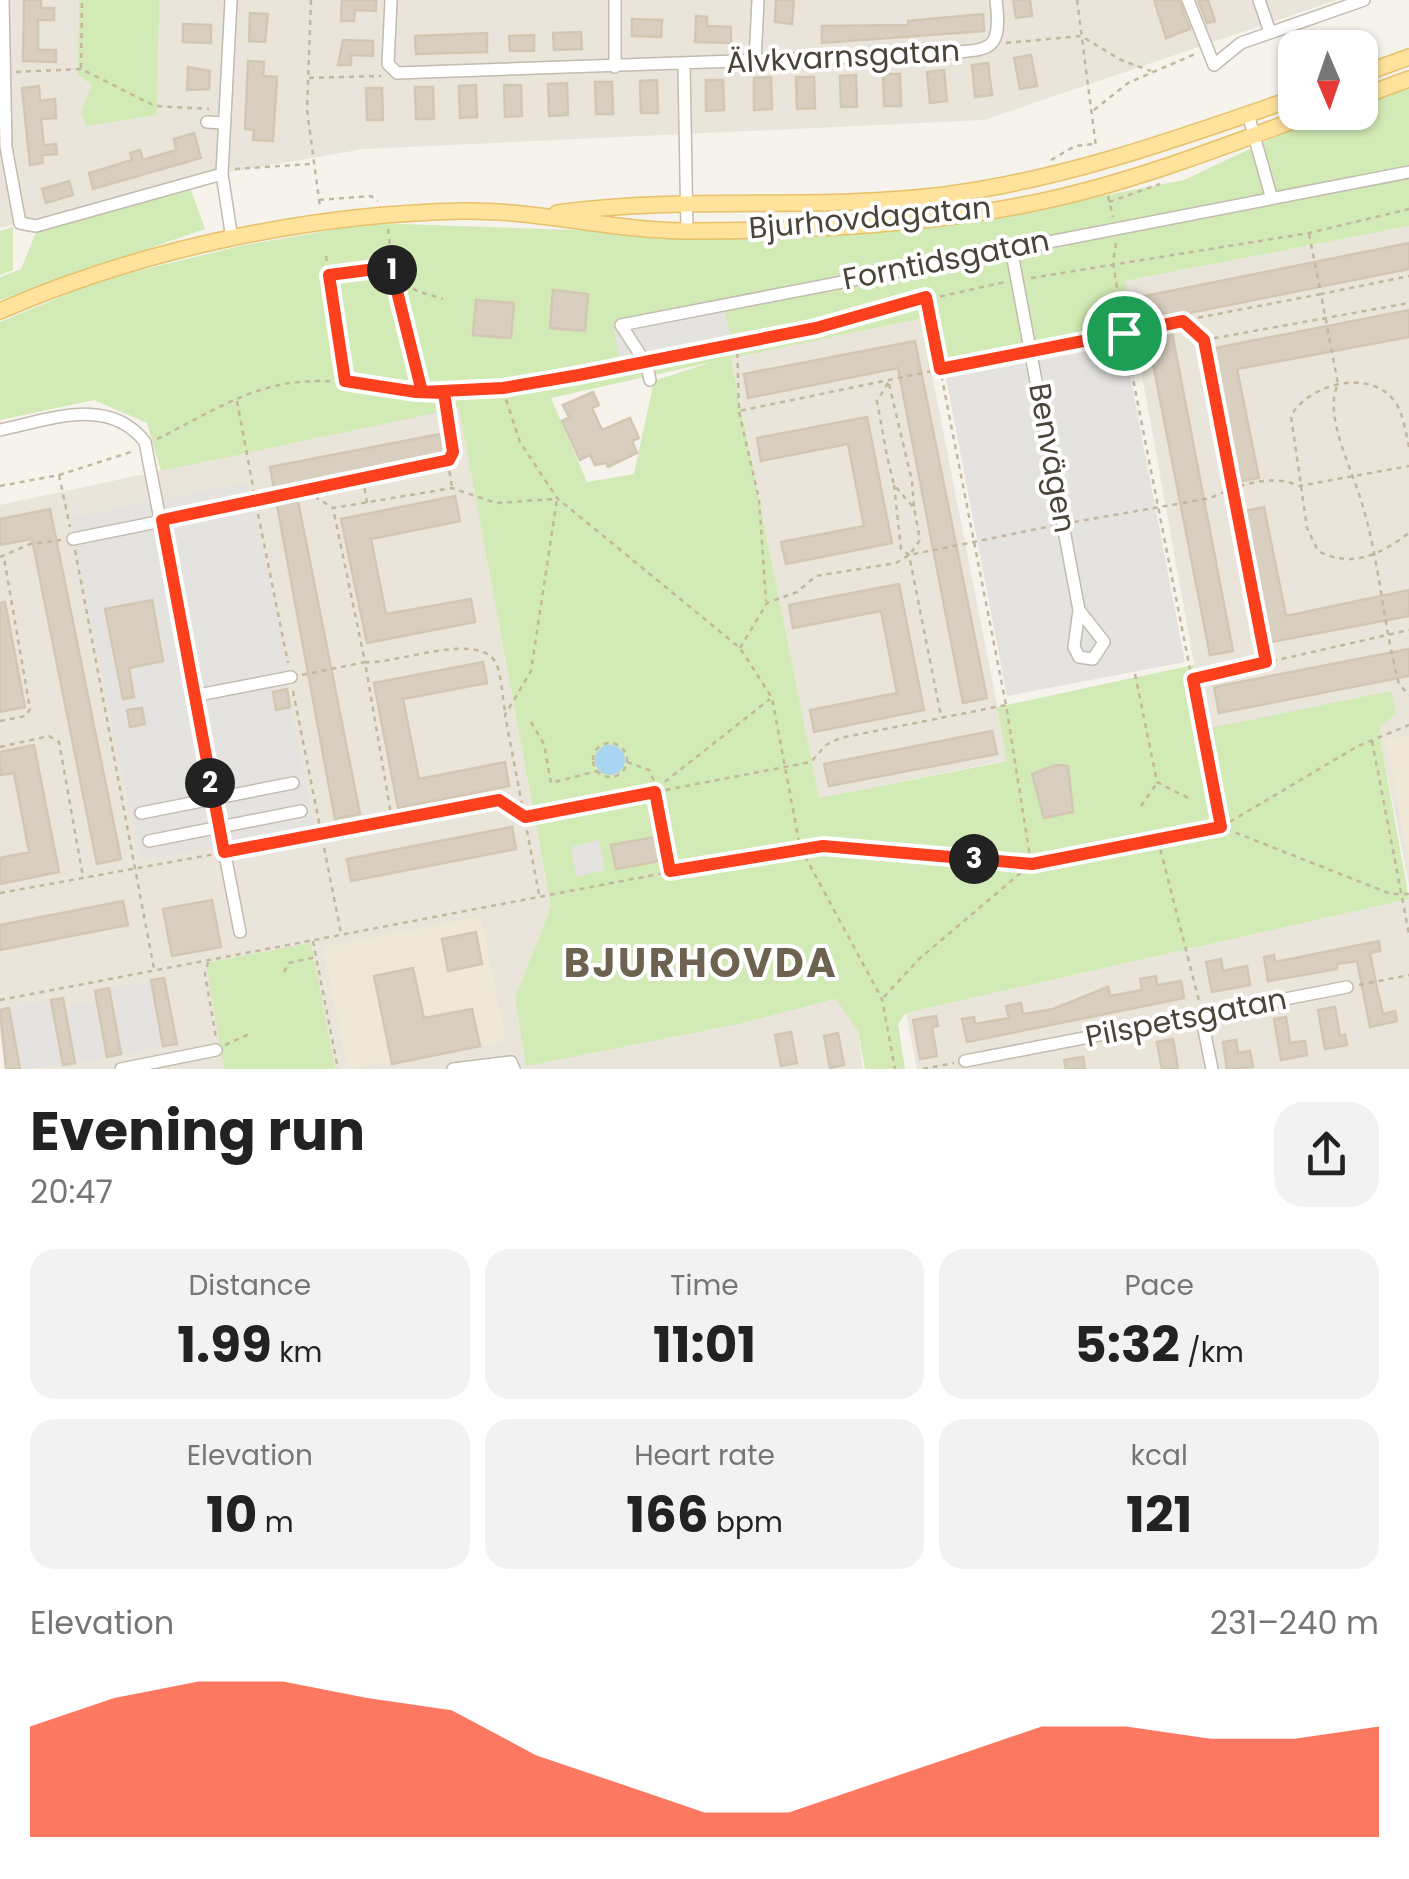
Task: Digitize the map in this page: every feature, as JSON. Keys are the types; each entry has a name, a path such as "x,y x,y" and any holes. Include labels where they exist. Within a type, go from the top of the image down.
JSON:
{"main road":[{"path":"1378,68 1409,57"},
{"path":"1378,90 1409,79"},
{"name":"Bjurhovdagatan","path":"528,216 610,205 912,198 1008,185 1112,161 1278,104"},
{"name":"Bjurhovdagatan","path":"0,311 112,270 232,239 362,218 466,211 687,232 977,212 1105,186 1278,126"}],"street":[{"path":"3,0 6,147 20,223 36,226 222,174"},
{"path":"230,0 222,174 232,239"},
{"path":"391,0 388,64 393,71"},
{"path":"615,0 615,67"},
{"path":"755,62 758,0"},
{"path":"996,0 996,39"},
{"path":"1188,0 1214,64 1240,42 1364,0"},
{"path":"1259,0 1270,32"},
{"name":"Älvkvarnsgatan","path":"393,71 684,66 938,54 984,48 996,39"},
{"name":"Älvkvarnsgatan","path":"684,66 687,232"},
{"path":"1248,114 1271,196"},
{"path":"207,122 225,117"},
{"name":"Forntidsgatan","path":"645,362 622,325 1409,172"},
{"name":"Benvägen","path":"1011,248 1079,610"},
{"path":"645,362 650,380"},
{"path":"0,430 96,413 130,424 152,460 240,932"},
{"path":"73,539 256,502"},
{"path":"193,696 291,677"},
{"path":"141,813 293,782"},
{"path":"148,841 301,812"},
{"name":"Pilspetsgatan","path":"965,1061 1347,987"},
{"path":"1201,1015 1212,1069"},
{"path":"121,1069 216,1050"},
{"path":"453,1069 510,1062 514,1069"}],"path":[{"path":"82,0 82,69"},
{"path":"311,0 308,78 320,212"},
{"path":"1076,0 1098,155"},
{"path":"996,39 1082,36 1121,60 1151,71"},
{"path":"1091,112 1151,71 1195,54 1214,64"},
{"path":"2,72 82,69 155,106 225,117"},
{"path":"308,78 385,76 393,71"},
{"path":"1044,169 1053,156 1075,146 1095,144"},
{"path":"222,174 313,164"},
{"path":"1109,202 1170,180"},
{"path":"1108,195 1112,216"},
{"path":"318,200 371,196 382,206"},
{"path":"1031,278 1309,232 1409,209"},
{"path":"388,230 391,267 398,278 417,292 443,299"},
{"path":"1309,232 1338,384 1332,396 1339,430 1373,556 1399,684 1409,695"},
{"path":"1117,237 1113,262 1124,333 1221,827"},
{"path":"326,256 345,381"},
{"path":"329,275 391,267"},
{"path":"739,411 1409,276"},
{"path":"398,278 404,326 422,392"},
{"path":"156,440 253,392 291,383 345,381 444,393 503,388 736,344 926,297 1008,282"},
{"path":"926,297 1006,704 1032,864"},
{"path":"1204,340 1409,302"},
{"path":"1183,321 1204,340 1266,662"},
{"path":"736,344 739,411 759,499 767,603"},
{"path":"888,382 878,408 894,485 901,548 896,562"},
{"path":"888,382 925,552"},
{"path":"1409,447 1401,412 1388,393 1373,385 1338,384 1303,399 1291,416 1306,528 1318,551 1340,560 1373,556 1409,533"},
{"path":"503,388 520,442 557,498 740,648 772,698 800,846 882,999 895,1069"},
{"path":"444,393 453,452 449,460 452,488"},
{"path":"0,486 58,475 138,449"},
{"path":"256,502 449,460"},
{"path":"58,475 154,970"},
{"path":"362,479 368,504"},
{"path":"894,485 914,508"},
{"path":"306,491 333,508 452,488 496,503 557,498"},
{"path":"505,715 531,671 557,498"},
{"path":"333,508 392,822"},
{"path":"0,721 26,716 30,709 2,557 30,544 73,539"},
{"path":"909,555 920,540"},
{"path":"901,548 909,555 941,718"},
{"path":"1193,679 1409,630"},
{"path":"291,677 461,647 486,652 496,663 539,895"},
{"path":"1135,674 1158,782 1141,806"},
{"path":"656,790 772,698"},
{"path":"0,893 499,800 525,817 811,762 826,745 840,738 1006,704"},
{"path":"532,722 544,744 551,783 597,772 615,776 628,762"},
{"path":"0,1000 800,846 1032,864 1221,827 1371,740 1409,724"},
{"path":"0,747 49,736 59,742 83,879"},
{"path":"1371,740 1409,934"},
{"path":"597,772 593,755 605,743 622,746 628,762 649,770 670,871"},
{"path":"1158,782 1188,798"},
{"path":"1221,827 1402,895 1409,894"},
{"path":"1158,838 1164,872 1184,929 1201,1015"},
{"path":"882,999 919,960 1032,864"},
{"path":"413,921 414,929"},
{"path":"313,940 338,1069"},
{"path":"284,972 289,964 316,957"},
{"path":"208,960 204,974 216,1050 252,1033"},
{"path":"1347,987 1409,975"},
{"path":"326,1007 334,1006"},
{"path":"924,1069 965,1061"}],"shaded area":[{"path":"0,0 1337,0 984,120 364,149 219,174 0,228"},
{"path":"1409,226 1409,885 1381,743 1380,726 1391,691 1206,730 1125,281"},
{"path":"723,302 731,340 620,362 613,324"},
{"path":"921,319 1008,760 819,798 731,357"},
{"path":"1124,344 1185,662 1007,696 946,378"},
{"path":"459,407 551,908 515,997 526,1065 739,1024 837,999 858,1031 863,1069 6,1069 0,1034 0,505"},
{"path":"247,483 291,677 287,689 314,826 141,860 73,539 73,517"},
{"path":"1409,735 1409,864 1386,740"},
{"path":"599,840 605,870 576,877 571,847"},
{"path":"1409,899 1409,1069 917,1069 906,1013"},
{"path":"481,916 506,1041 347,1069 323,947"},
{"path":"151,980 163,1046 121,1054 109,988"},
{"path":"51,1000 63,1065 20,1069 9,1008"},
{"path":"97,1001 107,1057 75,1063 65,1007"}],"green space":[{"path":"79,0 159,0 157,115 87,126 81,113 92,85 78,75"},
{"path":"1409,87 1409,226 1125,281 1134,331 929,369 920,319 731,358 819,798 1007,761 997,707 1194,665 1206,729 1391,691 1396,714 1380,726 1381,743 1409,899 906,1013 898,1024 905,1069 865,1069 858,1031 836,999 739,1024 526,1066 515,997 551,907 459,408 161,471 147,423 94,400 0,420 0,322 101,280 240,246 372,223 687,234 972,221 1184,180 1290,130 1378,130 1378,98","holes":["712,362 654,381 634,474 587,482 551,398"]},
{"path":"191,190 205,229 0,300 0,277 21,269 37,230"},
{"path":"13,227 13,270 0,275 0,231"},
{"path":"311,943 335,1069 224,1069 206,963"}],"water":[{"path":"610,745 621,749 625,760 621,771 610,775 599,771 595,760 599,749"}],"building":[{"path":"24,0 41,0 41,8 54,8 54,20 38,20 38,50 56,50 56,62 23,61"},
{"path":"342,0 376,0 376,11 355,10 354,21 341,21"},
{"path":"776,0 794,0 792,24 775,22"},
{"path":"1013,0 1030,0 1032,16 1016,18"},
{"path":"1154,0 1179,0 1190,29 1166,38"},
{"path":"1198,0 1208,0 1215,21 1207,23"},
{"path":"250,13 268,14 265,42 249,41"},
{"path":"983,14 984,31 822,43 822,26 908,25 908,21"},
{"path":"696,16 707,17 707,26 731,27 731,43 695,42"},
{"path":"632,19 662,20 661,37 632,36"},
{"path":"183,24 211,25 211,43 183,42"},
{"path":"581,32 582,49 554,50 553,33"},
{"path":"487,33 487,52 416,54 415,36"},
{"path":"534,35 534,51 510,51 509,36"},
{"path":"343,40 373,41 373,56 351,55 351,65 338,65"},
{"path":"1031,55 1037,86 1020,89 1014,58"},
{"path":"248,61 264,62 263,76 277,77 273,141 253,140 254,130 245,129"},
{"path":"988,63 992,95 975,97 972,65"},
{"path":"188,67 210,71 209,89 187,90"},
{"path":"944,70 947,101 930,103 927,72"},
{"path":"883,74 900,74 901,106 884,106"},
{"path":"856,75 857,107 841,107 840,76"},
{"path":"771,77 772,109 754,110 754,78"},
{"path":"796,77 814,77 815,108 797,109"},
{"path":"657,80 658,113 641,113 640,81"},
{"path":"706,80 723,80 724,110 706,111"},
{"path":"595,82 612,82 613,114 596,114"},
{"path":"567,83 568,115 549,116 548,84"},
{"path":"476,85 477,117 460,118 459,86"},
{"path":"504,85 521,85 522,116 505,117"},
{"path":"39,86 40,101 55,99 56,118 41,119 44,145 56,144 57,154 42,155 43,163 30,165 22,88"},
{"path":"415,87 433,87 434,119 416,119"},
{"path":"366,88 382,88 383,120 367,120"},
{"path":"194,133 201,158 93,189 89,173 132,160 130,153 140,150 143,160 176,150 174,139"},
{"path":"69,181 73,195 46,203 42,189"},
{"path":"1409,243 1409,269 1169,317 1233,651 1210,655 1140,297"},
{"path":"553,290 588,294 585,331 550,328"},
{"path":"476,300 514,303 511,338 473,335"},
{"path":"1409,310 1409,337 1237,369 1259,478 1236,482 1210,349"},
{"path":"915,341 987,698 963,703 898,368 748,398 744,374"},
{"path":"593,392 599,405 592,408 602,430 630,418 639,438 632,441 637,453 608,467 606,463 595,465 590,455 580,460 562,421 569,417 563,405"},
{"path":"867,417 892,543 786,564 781,542 864,526 848,444 761,461 757,438"},
{"path":"440,434 445,456 295,486 360,814 335,819 270,467"},
{"path":"455,496 460,521 371,539 386,614 471,599 475,622 367,643 341,519"},
{"path":"1264,507 1286,616 1409,590 1409,616 1266,643 1240,512"},
{"path":"50,509 121,859 97,864 32,539 0,545 0,519"},
{"path":"899,584 924,710 814,732 810,710 897,693 881,611 793,628 789,605"},
{"path":"152,600 163,661 129,668 134,697 123,699 105,609"},
{"path":"5,602 25,707 0,712 0,603"},
{"path":"1409,649 1409,676 1219,713 1214,687"},
{"path":"483,662 487,683 403,699 419,779 505,762 509,786 398,808 374,683"},
{"path":"287,689 290,707 276,710 273,692"},
{"path":"142,708 145,724 130,727 127,710"},
{"path":"992,731 997,754 829,786 824,764"},
{"path":"34,745 59,872 0,884 0,858 29,852 14,773 0,775 0,752"},
{"path":"1056,765 1068,766 1073,812 1044,818 1032,774"},
{"path":"512,827 516,849 351,881 347,859"},
{"path":"655,837 659,861 616,869 611,845"},
{"path":"212,900 221,947 172,956 163,909"},
{"path":"123,901 128,925 0,950 0,925"},
{"path":"476,932 482,964 448,971 442,939"},
{"path":"1379,941 1380,951 1370,953 1377,988 1383,1014 1395,1011 1397,1021 1370,1027 1357,961 1337,964 1337,969 1268,981 1264,957 1274,955 1275,962"},
{"path":"1221,959 1223,971 1247,966 1250,985 1212,992 1206,962"},
{"path":"413,968 424,1018 472,1009 480,1046 392,1064 374,976"},
{"path":"1156,976 1157,985 1181,981 1184,998 967,1042 962,1019 974,1017 975,1024 1009,1018 1006,1006 1021,1003 1023,1014 1053,1009 1108,987 1110,996 1142,990 1140,979"},
{"path":"164,978 177,1044 163,1046 151,980"},
{"path":"109,988 121,1054 107,1057 95,991"},
{"path":"63,998 75,1063 63,1065 51,1000"},
{"path":"1335,1007 1340,1036 1345,1035 1347,1045 1325,1049 1318,1010"},
{"path":"9,1008 20,1069 6,1069 0,1010"},
{"path":"936,1016 938,1026 932,1027 937,1056 920,1059 913,1020"},
{"path":"1286,1017 1290,1043 1305,1041 1307,1055 1281,1060 1274,1019"},
{"path":"791,1032 797,1063 781,1066 775,1035"},
{"path":"838,1033 844,1065 830,1068 824,1036"},
{"path":"1173,1039 1178,1069 1162,1069 1157,1042"},
{"path":"1236,1040 1238,1053 1250,1051 1253,1067 1227,1069 1223,1042"},
{"path":"1083,1057 1085,1069 1066,1069 1064,1060"}],"district":[{"name":"BJURHOVDA","path":"701,963"}],"route":[{"path":"391,267 398,278 404,326 422,392 503,388 579,375 816,328 926,297 940,369 1124,333 1183,321 1204,340 1266,662 1193,679 1221,827 1032,864 800,846 670,871 655,792 525,817 499,800 224,852 162,520 449,460 453,452 444,393 416,392 345,381 329,275 391,267"}]}
